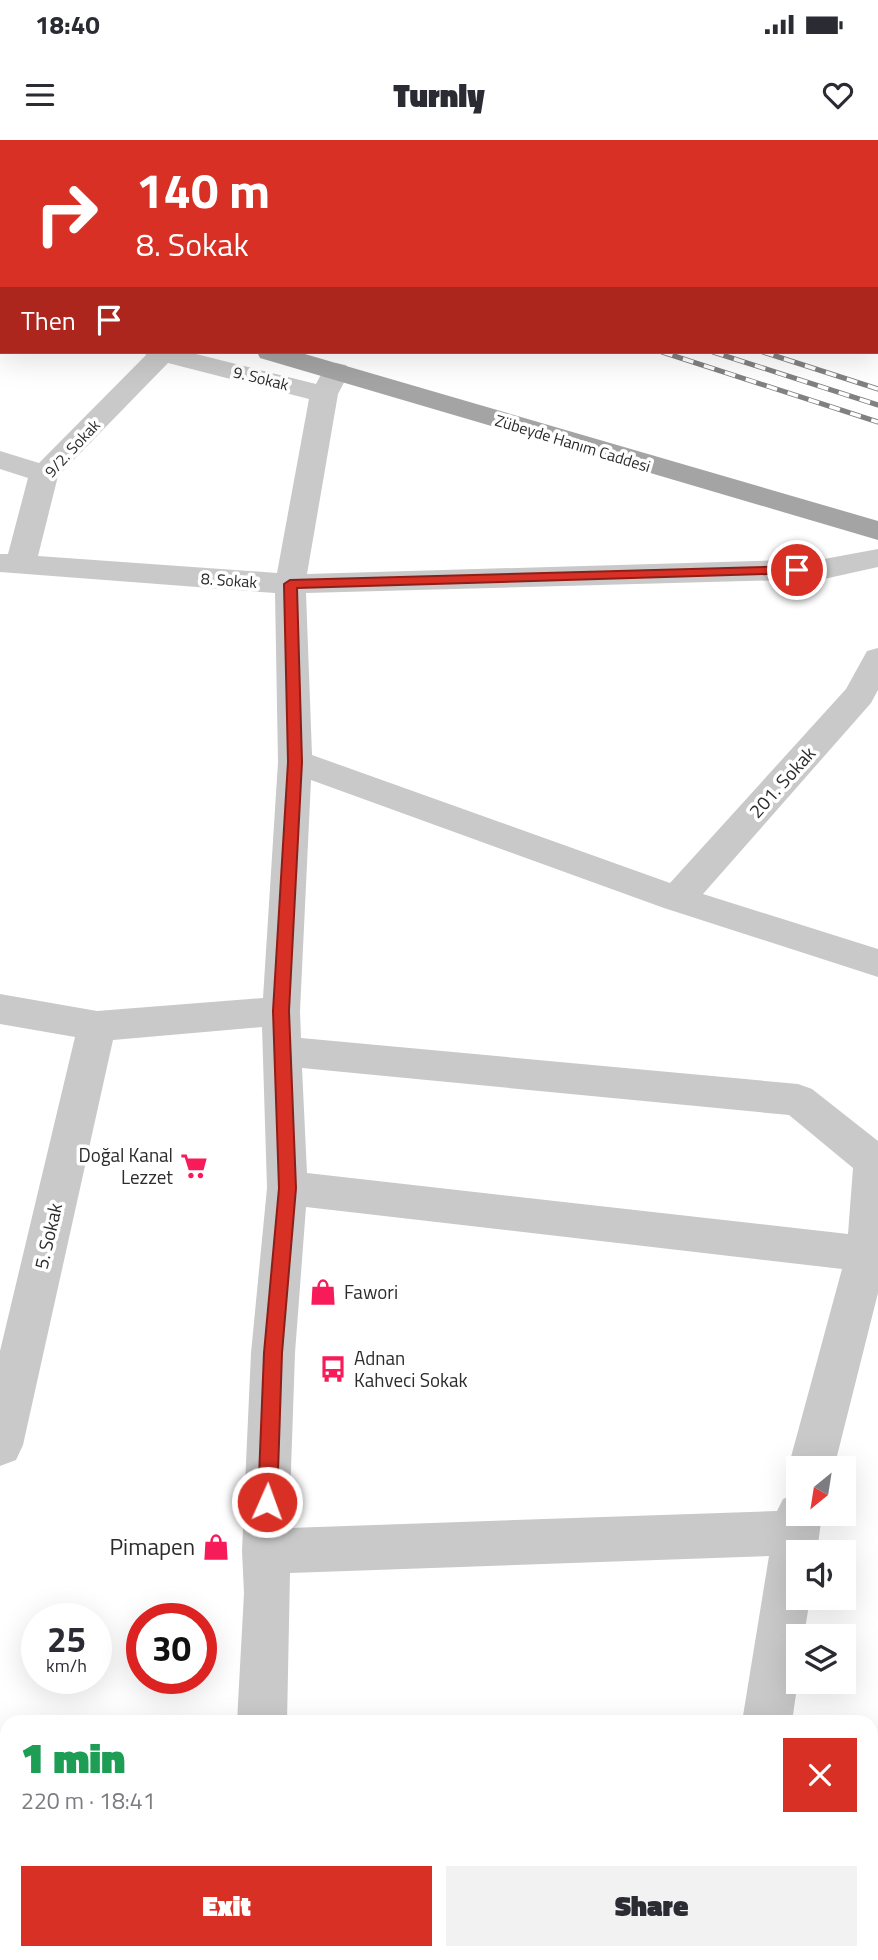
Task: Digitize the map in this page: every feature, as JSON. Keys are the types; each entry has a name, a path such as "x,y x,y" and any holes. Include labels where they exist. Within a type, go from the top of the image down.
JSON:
{"main road":[{"name":"Zübeyde Hanım Caddesi","path":"274,354 330,383 878,531"}],"street":[{"name":"9/2. Sokak","path":"10,564 44,474 158,354"},
{"name":"9. Sokak","path":"171,354 330,383"},
{"path":"262,1715 268,1593 265,1552 273,1353 287,1188 281,1011 295,762 290,584 330,383"},
{"path":"0,460 44,474"},
{"name":"8. Sokak","path":"10,564 290,584 824,569 878,558"},
{"name":"201. Sokak","path":"677,899 859,695 878,659"},
{"path":"295,762 677,899 878,962"},
{"path":"0,1009 97,1027 281,1011"},
{"name":"5. Sokak","path":"0,1445 97,1027"},
{"path":"283,1051 798,1100 874,1161 867,1254 814,1456"},
{"path":"287,1188 867,1254"},
{"path":"265,1552 786,1524"},
{"path":"768,1715 796,1526"}],"railway":[{"path":"668,354 878,422"},
{"path":"719,354 878,405"},
{"path":"769,354 878,389"}],"place":[{"name":"Doğal Kanal Lezzet","path":"194,1166"},
{"name":"Fawori","path":"323,1292"},
{"name":"Adnan Kahveci Sokak","path":"333,1369"},
{"name":"Pimapen","path":"216,1547"}],"route":[{"path":"267,1502 273,1353 287,1188 281,1011 295,762 290,584 797,570"}]}
